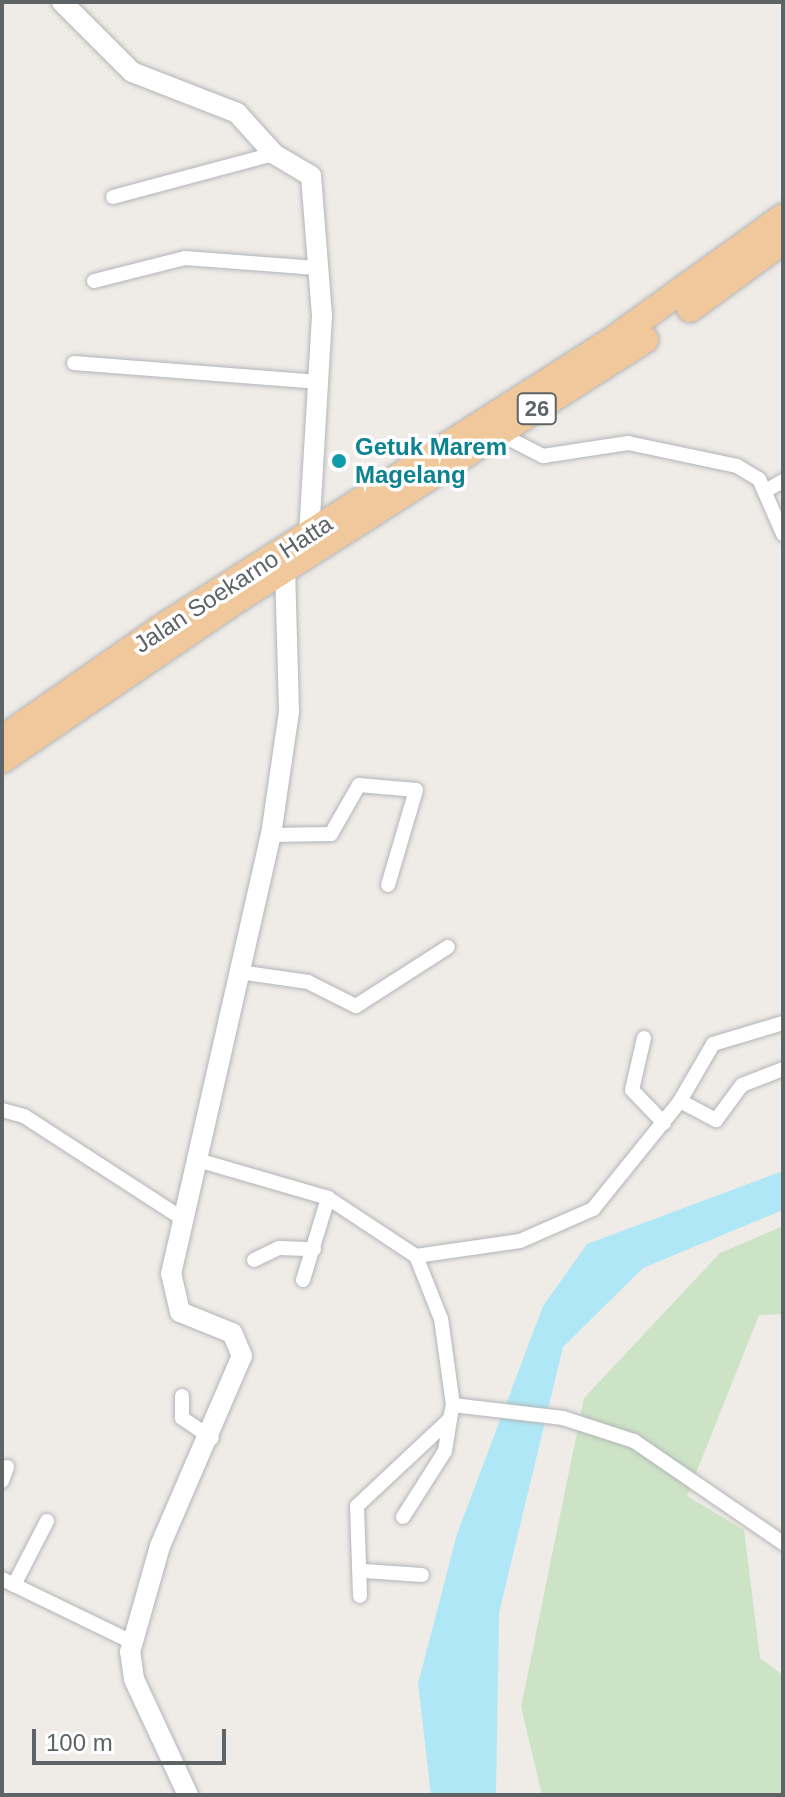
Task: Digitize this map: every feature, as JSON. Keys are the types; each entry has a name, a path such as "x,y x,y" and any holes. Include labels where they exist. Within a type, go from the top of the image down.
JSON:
{"highway":[{"name":"Jalan Soekarno Hatta","path":"2,760 148,649 309,533 611,341 783,217"},
{"name":"Jalan Soekarno Hatta","path":"2,739 148,649 285,571 498,433 783,241"}],"street":[{"path":"62,2 132,72 237,113 274,154 311,176 317,268 319,382 309,533"},
{"path":"113,197 274,154"},
{"path":"94,281 175,259 317,268"},
{"path":"74,363 319,382"},
{"path":"498,433 550,457 636,443 745,469 765,491 783,534"},
{"path":"765,491 783,481"},
{"path":"188,1795 134,1679 132,1642 171,1519 212,1438 243,1350 232,1333 178,1309 171,1282 173,1214 194,1159 271,835 289,711 285,571"},
{"path":"271,835 331,834 359,785 416,790 388,885"},
{"path":"239,972 314,983 356,1006 448,947"},
{"path":"416,1256 520,1241 582,1217 664,1123 713,1044 783,1023"},
{"path":"644,1038 632,1090 664,1123"},
{"path":"680,1101 716,1120 742,1085 783,1069"},
{"path":"2,1110 24,1116 173,1214"},
{"path":"194,1159 328,1198 416,1256 441,1319 451,1412 445,1451 403,1517"},
{"path":"303,1280 328,1198"},
{"path":"254,1260 279,1248 314,1249"},
{"path":"182,1396 182,1418 212,1438"},
{"path":"360,1596 364,1571 354,1532 358,1503 451,1412 496,1409 563,1418 664,1457 783,1543"},
{"path":"47,1521 8,1582 59,1610 132,1642"},
{"path":"364,1571 422,1575"}],"green space":[{"path":"783,1226 783,1314 759,1315 687,1496 744,1530 760,1658 783,1675 783,1795 542,1795 521,1707 584,1398 720,1253"}],"water":[{"path":"783,1171 783,1210 643,1268 563,1347 499,1613 496,1795 431,1795 418,1684 457,1534 543,1306 587,1244"}],"place":[{"name":"Getuk Marem Magelang","path":"339,461"}]}
